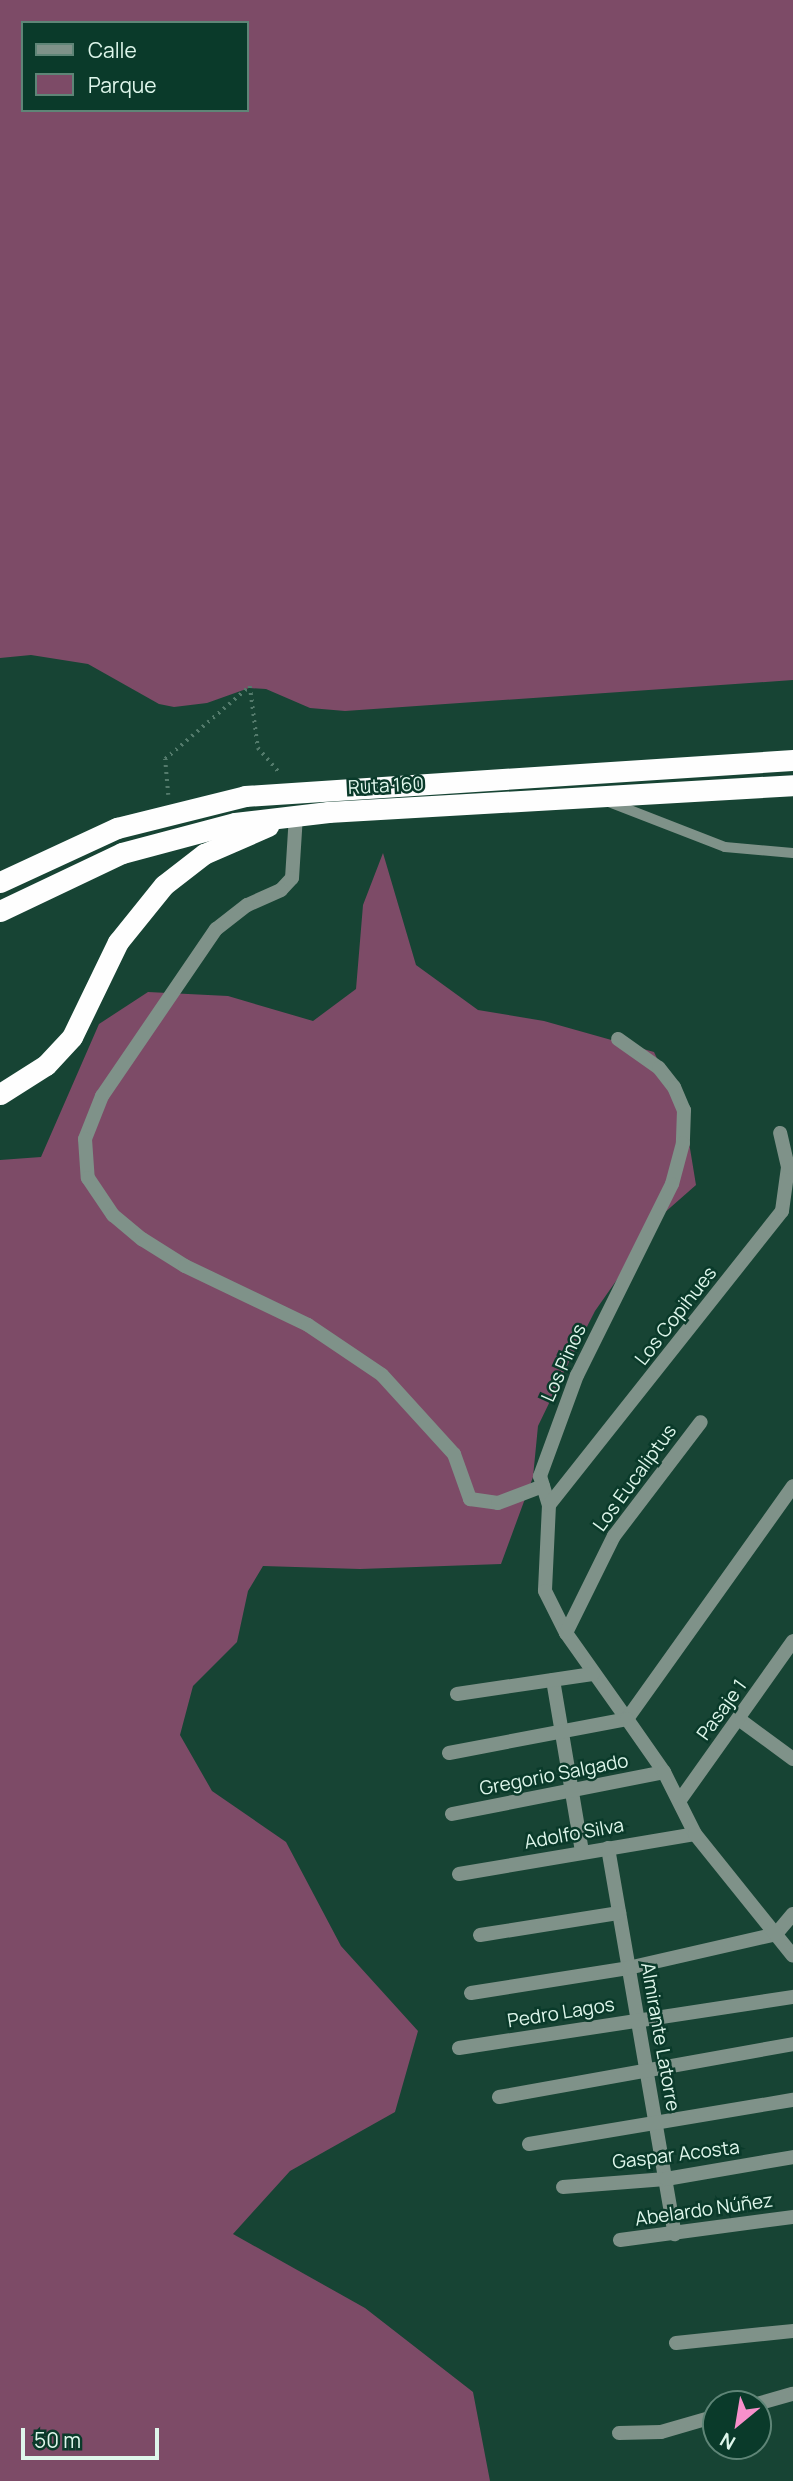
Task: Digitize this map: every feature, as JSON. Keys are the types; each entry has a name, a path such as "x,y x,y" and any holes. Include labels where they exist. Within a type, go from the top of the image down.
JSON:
{"highway":[{"name":"Ruta 160","path":"0,882 81,842 170,811 285,791 793,760"},
{"name":"Ruta 160","path":"0,911 84,867 138,847 200,830 296,815 793,785"},
{"path":"0,1094 46,1065 72,1037 118,942 164,884 204,854 296,815"}],"street":[{"path":"296,815 292,878 281,890 247,905 216,929 102,1096 85,1139 88,1178 113,1215 142,1239 185,1266 308,1325 382,1375 454,1454 470,1499 498,1503 543,1486"},
{"name":"Los Pinos","path":"618,1039 660,1068 674,1087 684,1110 683,1143 672,1184 577,1376 542,1465 543,1486 549,1505 545,1591 566,1633 664,1772 695,1834 793,1956"},
{"name":"Los Copihues","path":"549,1505 782,1211 788,1167 780,1133"},
{"name":"Los Eucaliptus","path":"566,1633 614,1536 701,1422"},
{"path":"449,1753 627,1719 793,1486"},
{"name":"Pasaje 1","path":"680,1800 740,1720 793,1641"},
{"path":"457,1694 593,1674"},
{"path":"553,1680 582,1851"},
{"path":"740,1720 793,1759"},
{"name":"Gregorio Salgado","path":"452,1814 664,1772"},
{"name":"Adolfo Silva","path":"459,1874 582,1851 695,1834"},
{"name":"Almirante Latorre","path":"608,1848 674,2234"},
{"path":"480,1935 619,1913"},
{"path":"471,1993 628,1968 776,1934 793,1914"},
{"name":"Pedro Lagos","path":"459,2048 793,1997"},
{"path":"499,2097 793,2044"},
{"path":"529,2144 793,2100"},
{"name":"Gaspar Acosta","path":"563,2186 666,2179 793,2157"},
{"name":"Abelardo Núñez","path":"621,2241 793,2217"},
{"path":"676,2343 793,2331"},
{"path":"772,2400 793,2394"},
{"path":"619,2433 660,2432 702,2420"}],"lane":[{"path":"589,797 639,811 725,847 793,853"}],"path":[{"path":"170,811 165,759 250,686 258,748 267,763 283,775"}],"green space":[{"path":"0,0 793,0 793,680 345,711 310,708 266,689 249,688 207,703 174,707 159,704 88,664 31,655 0,658"},
{"path":"383,853 416,965 478,1010 544,1021 654,1052 685,1118 696,1185 663,1214 595,1311 538,1426 533,1477 501,1564 360,1569 263,1566 248,1591 237,1642 193,1686 180,1735 212,1791 286,1842 341,1946 418,2031 395,2112 290,2171 233,2234 365,2308 473,2392 490,2481 0,2481 0,1160 41,1157 99,1024 148,992 228,996 313,1021 356,989 363,905"}]}
